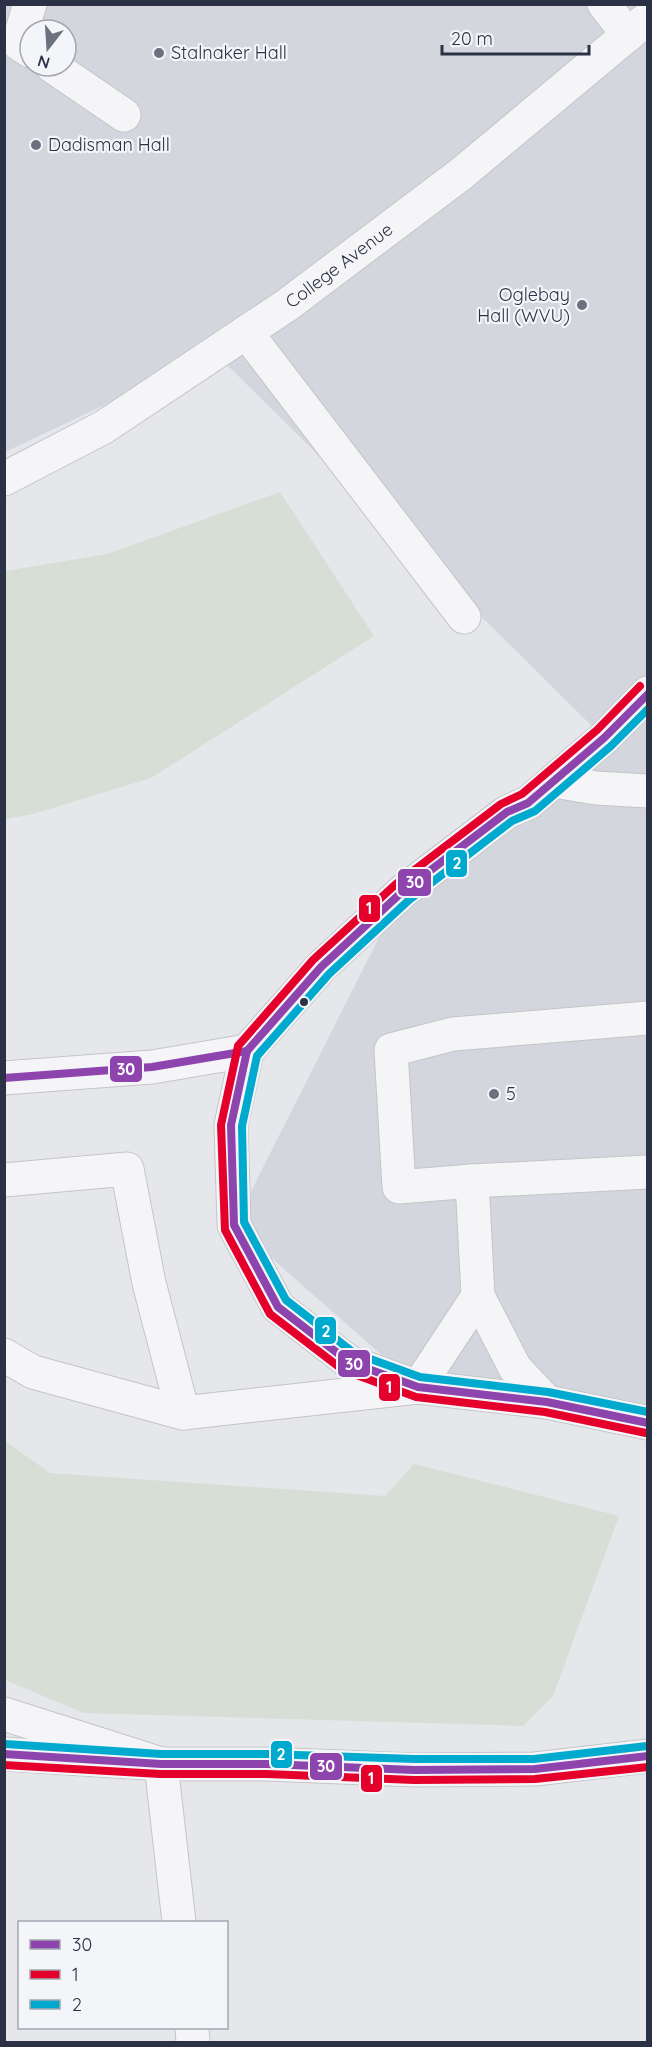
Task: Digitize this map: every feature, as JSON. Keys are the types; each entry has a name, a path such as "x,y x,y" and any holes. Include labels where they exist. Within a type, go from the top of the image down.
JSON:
{"street":[{"path":"604,4 638,27"},
{"name":"College Avenue","path":"4,479 104,427 287,305 461,174 638,27"},
{"path":"70,78 124,115"},
{"path":"246,332 464,617"},
{"path":"418,1387 349,1362 278,1307 234,1225 231,1125 247,1051 321,967 402,892 507,812 528,803 604,738 648,693"},
{"path":"554,781 596,788 648,791"},
{"path":"648,1018 453,1034 391,1050 399,1187 648,1172"},
{"path":"4,1078 152,1067 247,1051"},
{"path":"4,1180 127,1169 150,1283 183,1413"},
{"path":"472,1181 477,1296 515,1368 547,1402"},
{"path":"418,1387 477,1296"},
{"path":"4,1355 33,1372 183,1413 418,1387 547,1402 648,1423"},
{"path":"4,1714 161,1764"},
{"path":"4,1754 161,1764 267,1764 414,1770 535,1768 648,1756"},
{"path":"161,1764 179,1921"}],"shaded area":[{"path":"4,5 647,5 647,1423 418,1387 234,1225 402,892 604,738 215,353 5,452"},
{"path":"280,492 374,636 151,778 33,814 5,819 5,571 107,554"},
{"path":"5,1441 50,1473 385,1496 414,1464 619,1516 553,1696 523,1726 84,1713 5,1680"}],"transit line":[{"name":"1","path":"640,686 597,730 522,794 501,804 396,884 313,960 238,1046 221,1125 225,1230 270,1314 343,1370 416,1397 545,1412 646,1433"},
{"name":"30","path":"648,694 604,738 528,803 507,812 402,892 321,967 247,1051 231,1125 234,1225 278,1307 349,1362 418,1387 547,1402 648,1423"},
{"name":"2","path":"648,709 611,746 535,811 512,821 409,900 329,974 257,1056 242,1126 244,1222 286,1300 354,1353 420,1377 548,1392 648,1412"},
{"name":"30","path":"4,1078 152,1067 247,1051"},
{"name":"2","path":"5,1744 161,1754 267,1754 414,1759 534,1759 647,1746"},
{"name":"30","path":"4,1754 161,1764 267,1764 414,1770 535,1769 648,1756"},
{"name":"1","path":"4,1765 160,1774 267,1774 414,1780 535,1779 648,1767"}],"place":[{"name":"Stalnaker Hall","path":"159,53"},
{"name":"Dadisman Hall","path":"36,145"},
{"name":"Oglebay Hall (WVU)","path":"582,305"},
{"name":"5","path":"494,1094"}]}
